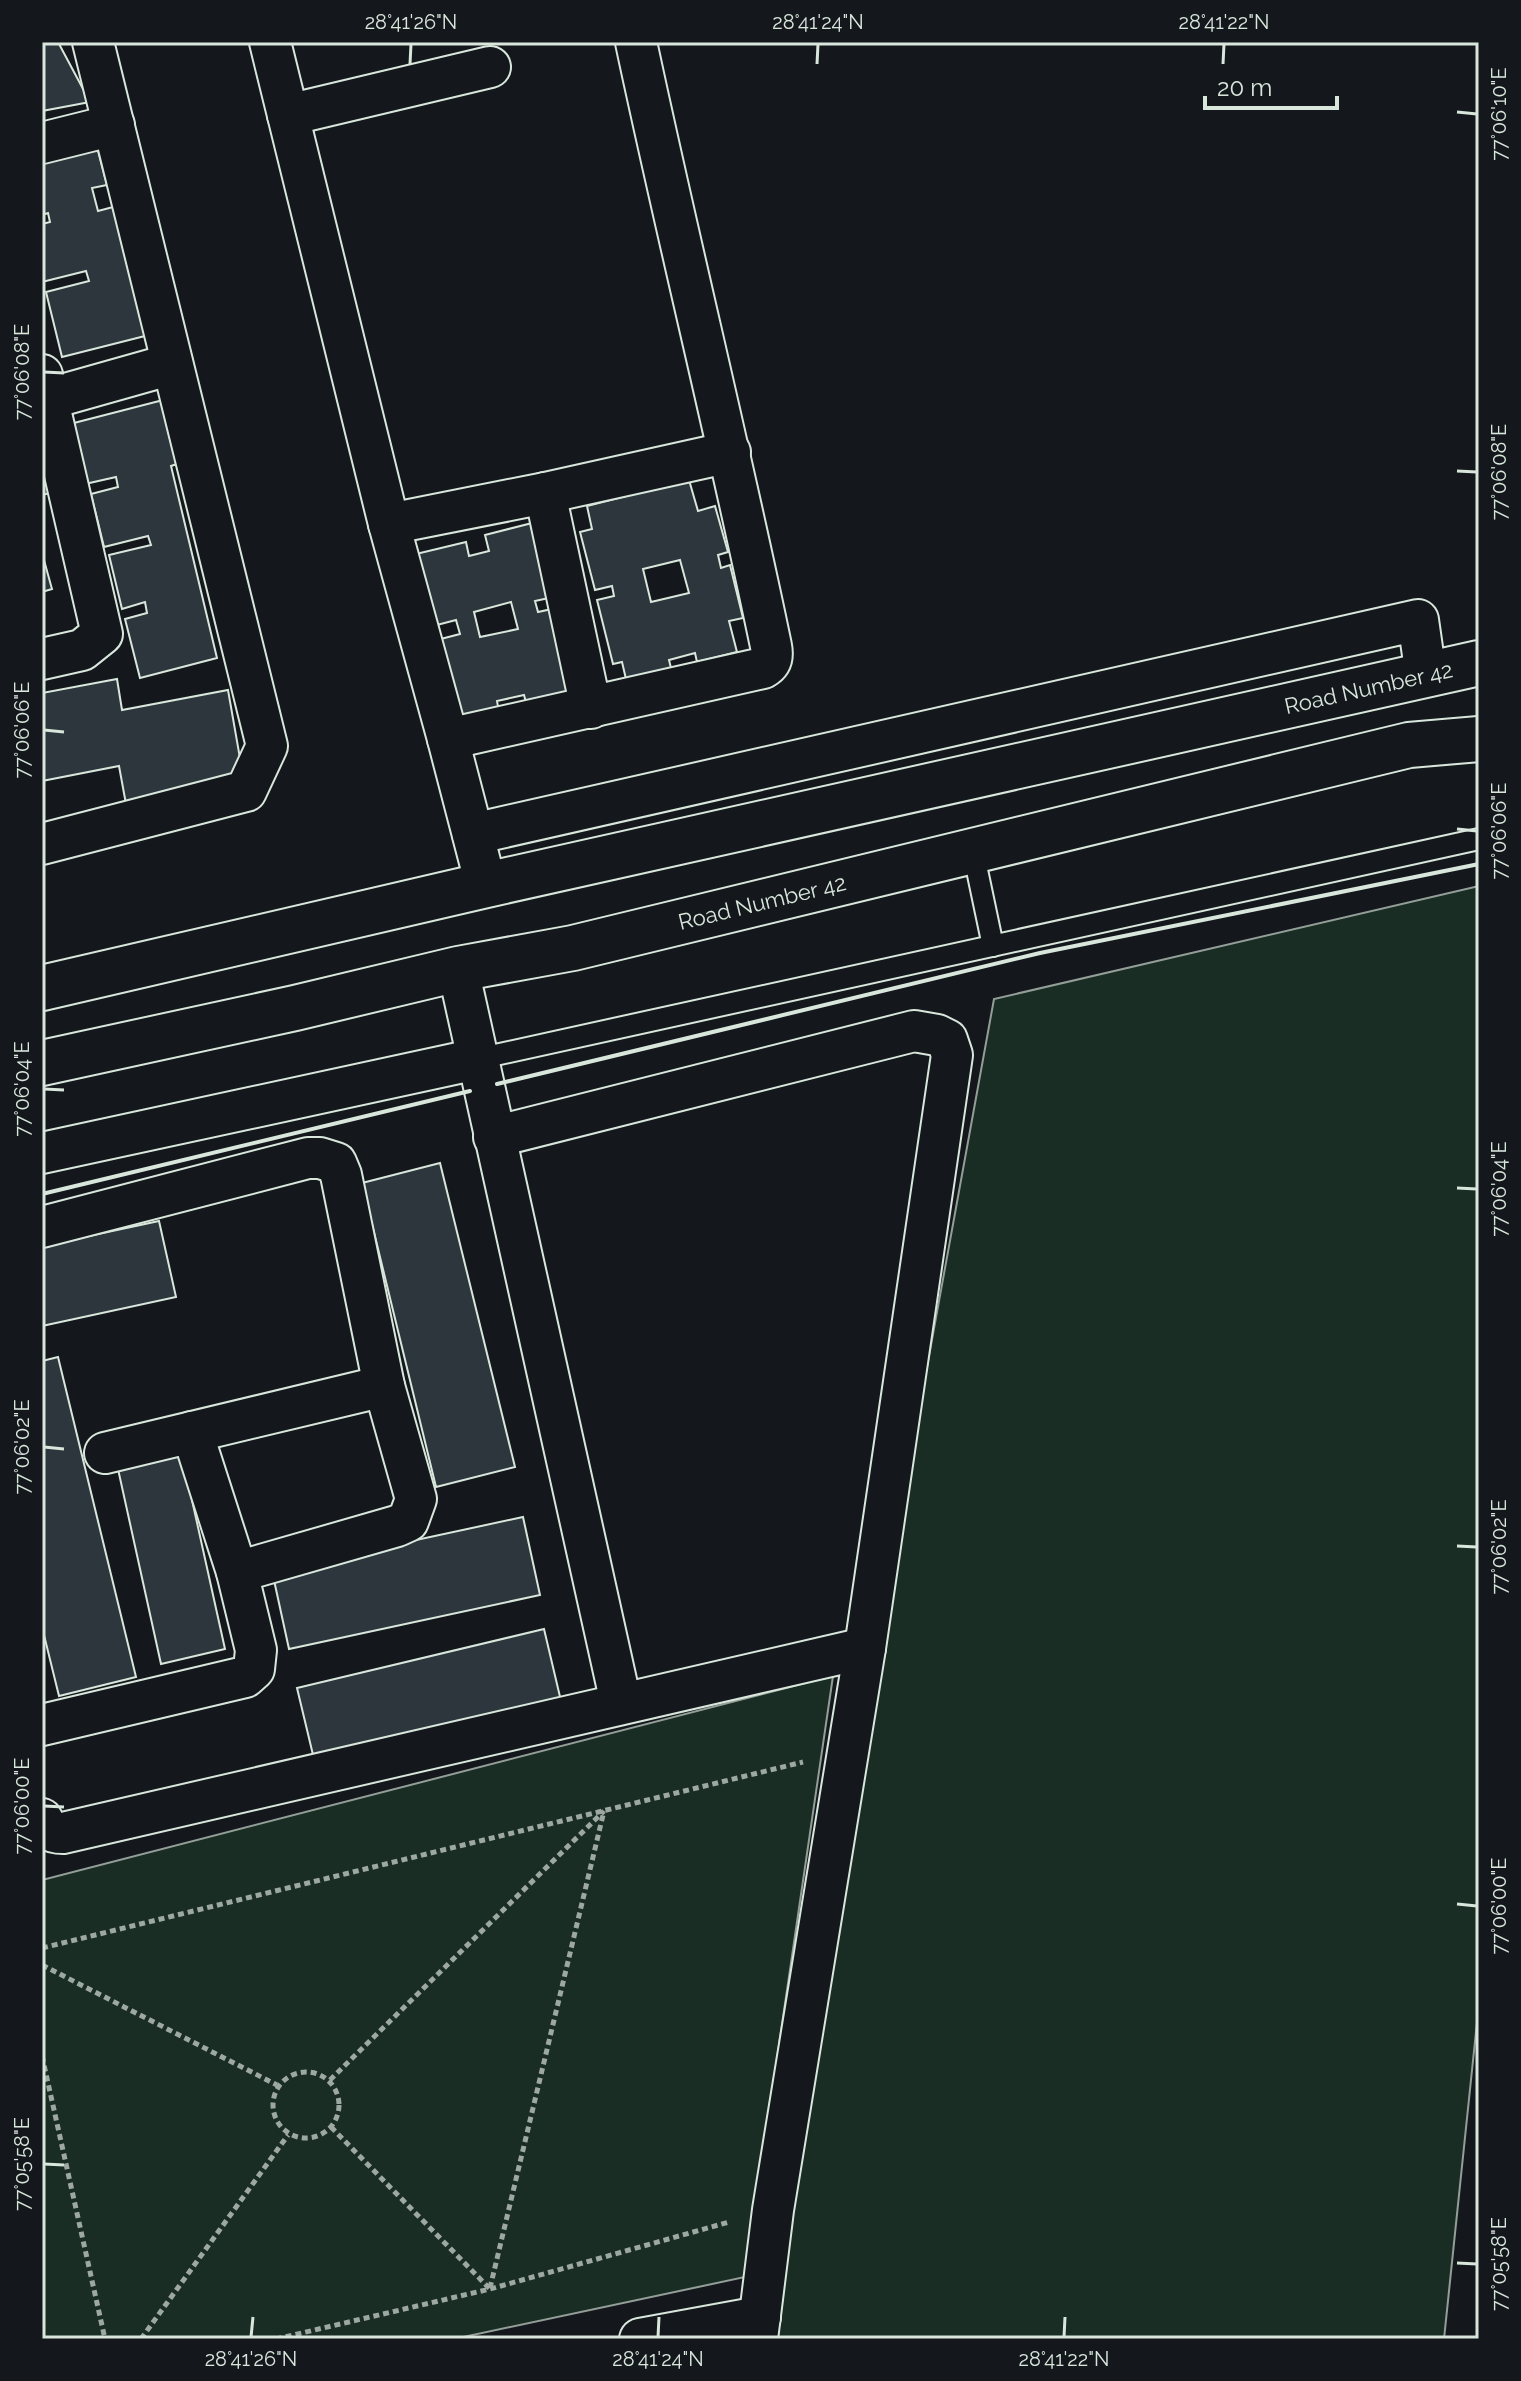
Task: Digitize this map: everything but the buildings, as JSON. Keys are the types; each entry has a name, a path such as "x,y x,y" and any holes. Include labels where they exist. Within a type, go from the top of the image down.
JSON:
{"main road":[{"name":"Road Number 42","path":"42,988 486,885 1479,663"},
{"name":"Road Number 42","path":"42,1063 458,969 573,948 1409,745 1479,739"}],"street":[{"path":"42,844 246,791 267,746 93,42"},
{"path":"270,42 389,524 486,885"},
{"path":"448,739 769,665 771,646 730,452 636,42"},
{"path":"288,115 490,67"},
{"path":"42,143 114,125"},
{"path":"42,659 82,650 102,634 45,387 172,364"},
{"path":"389,524 730,452"},
{"path":"545,493 591,708"},
{"path":"473,834 1418,620 1426,676"},
{"path":"1260,656 1267,712"},
{"path":"458,969 621,1703"},
{"path":"494,1137 914,1031 947,1040 952,1055 865,1648 773,2210 758,2328 640,2339"},
{"path":"42,1153 477,1059"},
{"path":"42,1227 308,1158 336,1163 384,1386 416,1499 408,1521 237,1572"},
{"path":"105,1453 384,1386"},
{"path":"42,1725 245,1677 254,1669 256,1650 237,1572 192,1432"},
{"path":"42,1819 46,1828 53,1833 63,1833 865,1648"}],"lane":[{"path":"477,1059 1479,839"},
{"path":"973,851 993,946"}],"path":[{"path":"42,1948 847,1752"},
{"path":"330,2080 604,1811"},
{"path":"490,2289 604,1811"},
{"path":"42,1965 277,2085"},
{"path":"42,2056 105,2339"},
{"path":"304,2071 330,2080 340,2102 338,2115 331,2127 321,2135 309,2138 288,2135 276,2120 273,2107 277,2085 291,2075 304,2071"},
{"path":"331,2127 490,2289"},
{"path":"141,2339 288,2135"},
{"path":"276,2339 490,2289 773,2210"}],"green space":[{"path":"1479,886 1479,2003 1444,2339 755,2339 864,1713 994,999"},
{"path":"833,1676 745,2277 454,2339 44,2339 42,1880"}],"wall":[{"path":"497,1084 1040,953 1479,864"},
{"path":"42,1194 470,1091"}]}
